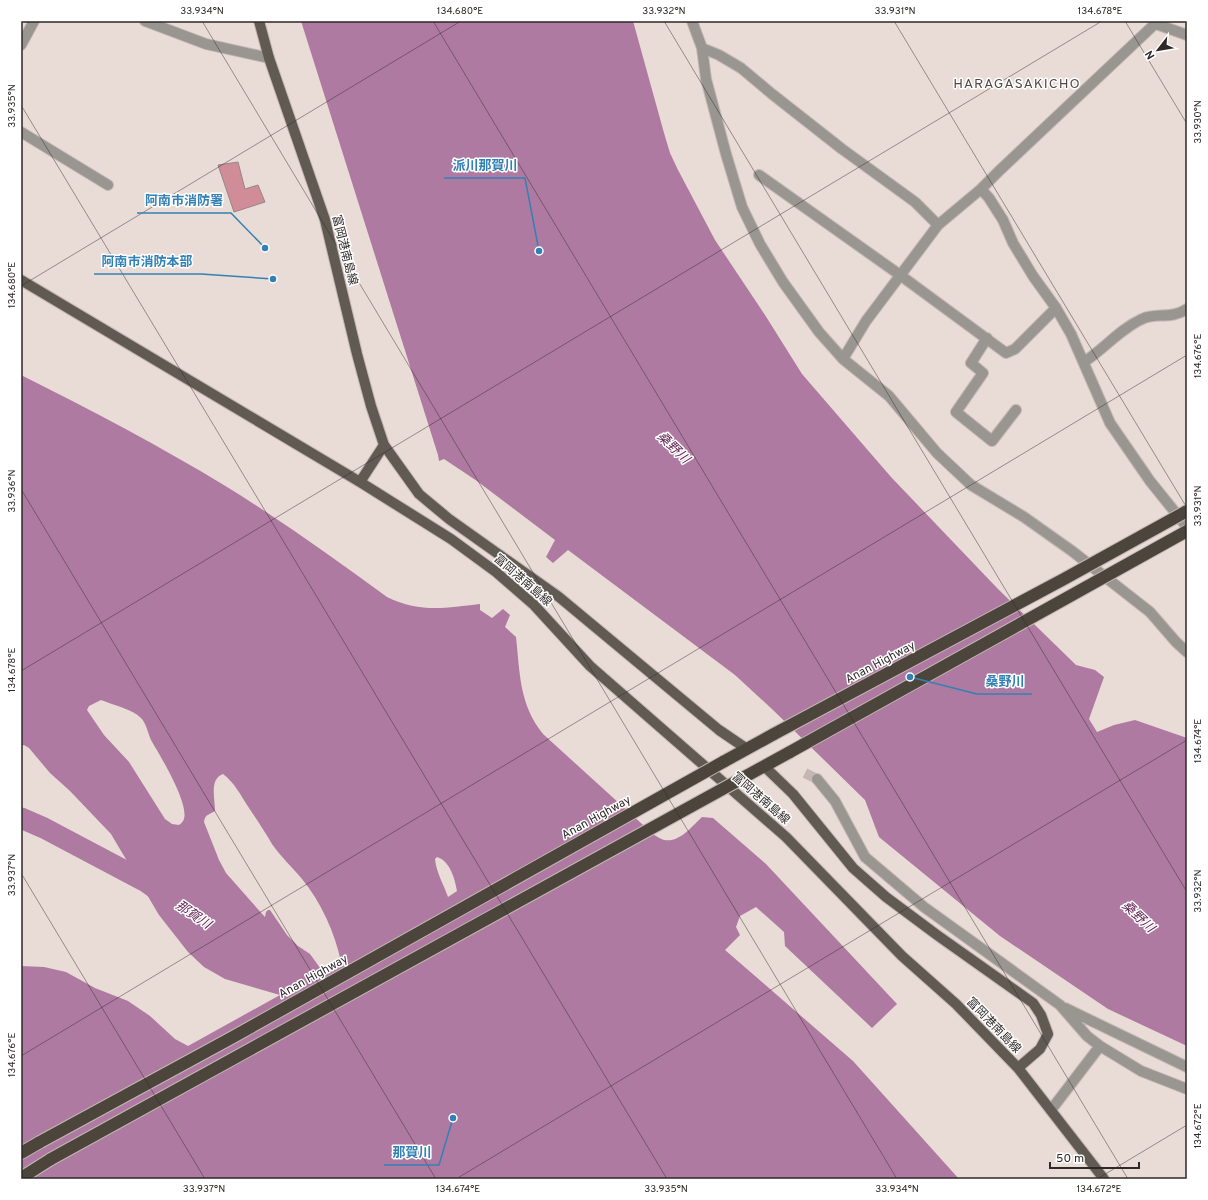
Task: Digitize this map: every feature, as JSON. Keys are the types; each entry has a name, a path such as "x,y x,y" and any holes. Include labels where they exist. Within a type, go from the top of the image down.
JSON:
{"highway":[{"name":"Anan Highway","path":"21,1152 233,1037 723,762 1064,580 1187,511"},
{"path":"21,1177 51,1159 790,752 1187,531"}],"main road":[{"name":"富岡港南島線","path":"259,21 269,58 325,220 357,354 371,406 384,445 419,494 443,514 559,597 719,730 747,749"},
{"name":"富岡港南島線","path":"21,280 360,482 450,539 496,572 534,604 590,666 786,837 902,956 956,1004 1018,1068 1104,1179"},
{"path":"360,482 384,445"},
{"path":"764,766 793,794 853,868 886,897 1033,1004 1041,1015 1048,1034 1040,1049 1018,1068"}],"street":[{"path":"21,45 34,21"},
{"path":"145,21 206,44 269,58"},
{"path":"692,21 702,48 706,79 742,206 760,244 783,282 819,332 842,359 890,396 936,454 971,485 1024,517 1072,551 1150,612 1176,642 1187,652"},
{"path":"842,359 866,321 938,225 981,189 1157,22 1187,35"},
{"path":"702,48 719,55 741,68 842,149 915,202 938,225"},
{"path":"21,132 108,185"},
{"path":"758,174 900,274 1006,353 1015,349 1056,308"},
{"path":"981,189 989,198 1003,220 1013,243 1033,276 1056,308 1071,334 1110,423 1150,481 1187,527"},
{"path":"1084,362 1132,324 1144,318 1174,315 1187,309"},
{"path":"987,338 971,363 983,373 956,412 992,441 1016,410"},
{"path":"817,779 835,801 865,857 924,907 1060,1005 1187,1067"},
{"path":"1060,1005 1088,1036 1100,1046 1141,1071 1187,1089"},
{"path":"1051,1110 1100,1046"}],"water":[{"path":"301,21 633,21 670,153 678,170 715,240 802,374 891,477 998,589 1076,665 1095,670 1104,677 1089,719 1097,732 1114,725 1135,720 1187,738 1187,1046 1108,1009 1000,936 879,837 865,800 735,675 568,550 553,563 546,557 555,540 477,481 444,459 439,461"},
{"path":"21,375 125,429 227,487 308,540 387,597 411,605 433,608 480,604 480,610 492,618 503,609 510,615 505,627 516,637 520,676 525,700 535,723 543,734 653,834 661,839 675,839 685,833 702,817 713,818 766,864 897,1004 872,1028 785,946 784,932 756,907 740,916 736,927 740,935 725,950 853,1061 959,1179 21,1179 21,966 44,967 66,972 95,988 128,1001 150,1016 175,1039 188,1046 280,995 225,979 204,967 188,952 159,915 111,834 70,791 50,773 29,748 24,745 21,746","holes":["101,700 133,712 143,720 151,740 167,768 183,804 185,814 182,823 179,825 172,824 165,819 129,762 104,735 87,710 89,706","223,774 234,786 272,844 309,888 331,929 341,962 323,972 310,954 298,946 287,935 270,910 266,912 265,917 226,873 219,860 204,822 206,816 215,811 214,785","437,857 442,859 449,866 455,881 457,891 448,897 438,874 435,859"]}],"building":[{"path":"238,162 245,189 258,185 265,202 234,212 218,165"}],"waterway":[{"name":"那賀川","path":"21,818 44,828 146,882 160,892"}],"tunnel":[{"path":"805,773 817,779"}],"place":[{"name":"阿南市消防署","path":"265,248"},
{"name":"派川那賀川","path":"539,251"},
{"name":"阿南市消防本部","path":"273,279"},
{"name":"桑野川","path":"910,677"},
{"name":"那賀川","path":"453,1118"}],"district":[{"name":"HARAGASAKICHO","path":"1017,83"}]}
